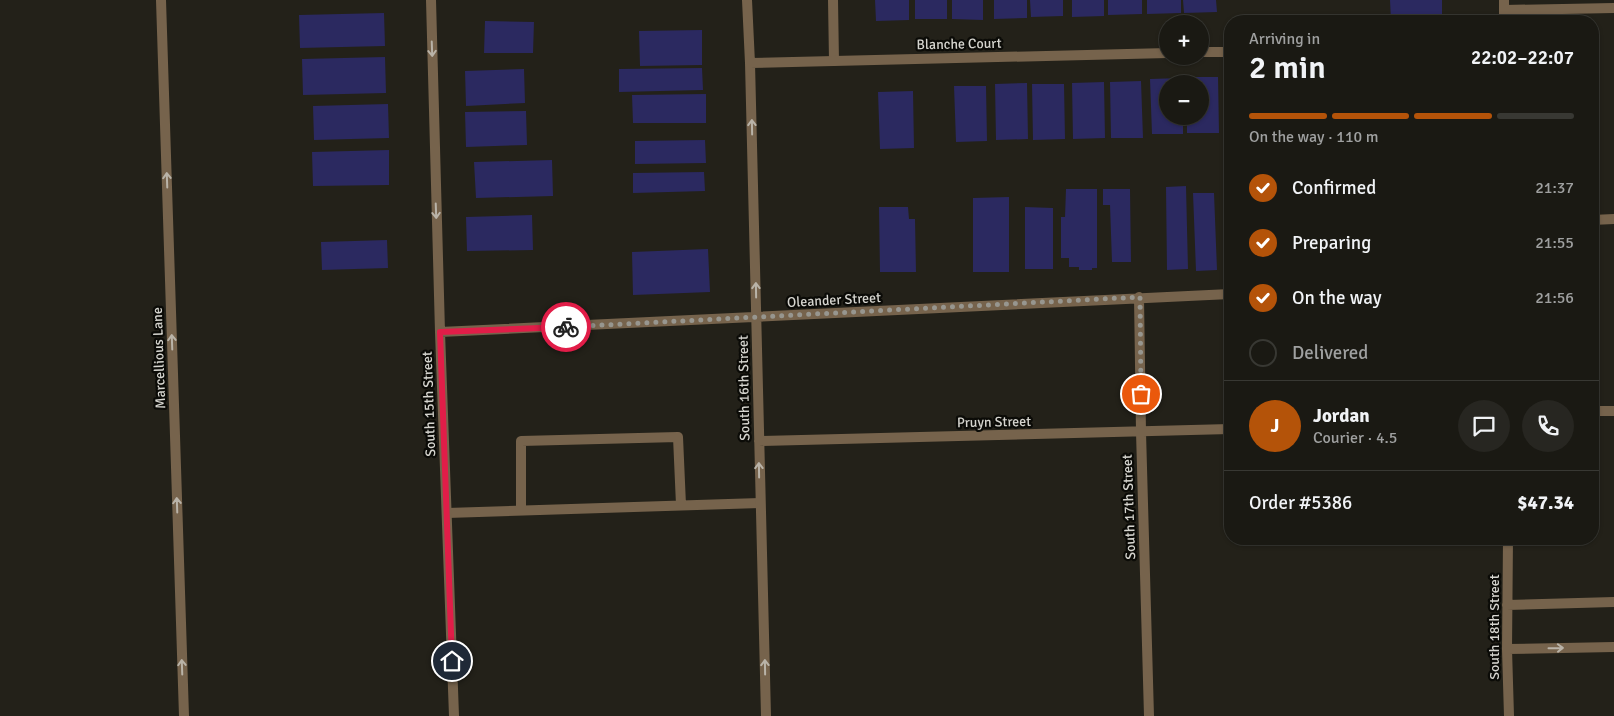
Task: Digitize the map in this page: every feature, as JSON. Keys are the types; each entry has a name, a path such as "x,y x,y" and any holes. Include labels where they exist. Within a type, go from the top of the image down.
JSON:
{"street":[{"name":"Marcellious Lane","path":"161,0 184,716"},
{"name":"South 15th Street","path":"431,0 440,332 454,716"},
{"name":"South 16th Street","path":"747,0 757,318 766,716"},
{"path":"834,0 834,61"},
{"path":"1504,5 1614,8"},
{"path":"1209,52 1224,52"},
{"name":"Blanche Court","path":"750,63 1159,53"},
{"path":"1599,220 1614,219"},
{"name":"Oleander Street","path":"440,332 1224,294"},
{"name":"South 17th Street","path":"1140,297 1141,432 1149,716"},
{"path":"1599,411 1614,411"},
{"name":"Pruyn Street","path":"759,441 1224,430"},
{"path":"521,510 521,441 678,438 681,505"},
{"path":"446,513 760,503"},
{"name":"South 18th Street","path":"1508,545 1507,649 1509,716"},
{"path":"1507,605 1614,602"},
{"path":"1507,649 1614,647"}],"building":[{"path":"875,0 909,0 909,20 876,21"},
{"path":"915,0 947,0 947,19 915,19"},
{"path":"952,0 983,0 983,20 952,19"},
{"path":"994,0 1027,0 1027,18 994,19"},
{"path":"1030,0 1063,0 1063,16 1031,17"},
{"path":"1072,0 1104,0 1104,16 1072,17"},
{"path":"1108,0 1142,0 1142,14 1108,15"},
{"path":"1147,0 1181,0 1181,13 1147,14"},
{"path":"1183,0 1216,0 1217,12 1184,13"},
{"path":"1390,0 1442,0 1442,15 1391,15"},
{"path":"384,13 385,46 300,48 299,15"},
{"path":"485,21 534,22 533,53 484,53"},
{"path":"702,30 702,65 640,66 639,31"},
{"path":"385,57 386,93 303,95 302,59"},
{"path":"702,68 703,90 619,92 619,69"},
{"path":"524,69 525,103 466,106 465,71"},
{"path":"1209,77 1218,77 1219,133 1187,133 1187,125 1209,125"},
{"path":"1150,79 1159,79 1159,125 1183,125 1183,134 1152,134"},
{"path":"1141,81 1143,138 1111,138 1110,82"},
{"path":"1104,82 1105,138 1073,139 1072,83"},
{"path":"1027,83 1028,139 996,140 995,84"},
{"path":"1032,84 1064,84 1065,139 1033,140"},
{"path":"954,86 986,86 987,141 956,142"},
{"path":"913,91 914,148 880,149 878,92"},
{"path":"706,94 706,123 633,123 632,95"},
{"path":"388,104 389,138 314,140 313,106"},
{"path":"526,111 527,145 466,147 465,112"},
{"path":"705,140 706,163 635,164 635,141"},
{"path":"389,150 389,185 313,186 312,152"},
{"path":"552,160 553,196 476,198 474,162"},
{"path":"704,172 705,191 633,193 633,173"},
{"path":"1186,186 1188,269 1167,270 1166,187"},
{"path":"1066,189 1097,189 1097,268 1092,268 1092,270 1079,270 1079,267 1069,267 1069,258 1061,258 1061,217 1065,217"},
{"path":"1103,189 1130,189 1131,262 1112,262 1110,205 1103,205"},
{"path":"1193,193 1214,193 1217,270 1196,271"},
{"path":"1009,197 1009,272 973,272 973,198"},
{"path":"879,207 908,207 909,219 915,219 916,272 880,272"},
{"path":"1025,207 1053,208 1053,269 1025,269"},
{"path":"532,215 533,250 467,251 466,217"},
{"path":"387,240 388,268 322,270 321,242"},
{"path":"708,249 710,292 633,295 632,252"}],"way so far":[{"path":"566,327 1140,297 1141,394"}],"route":[{"path":"452,661 440,332 566,327"}]}
